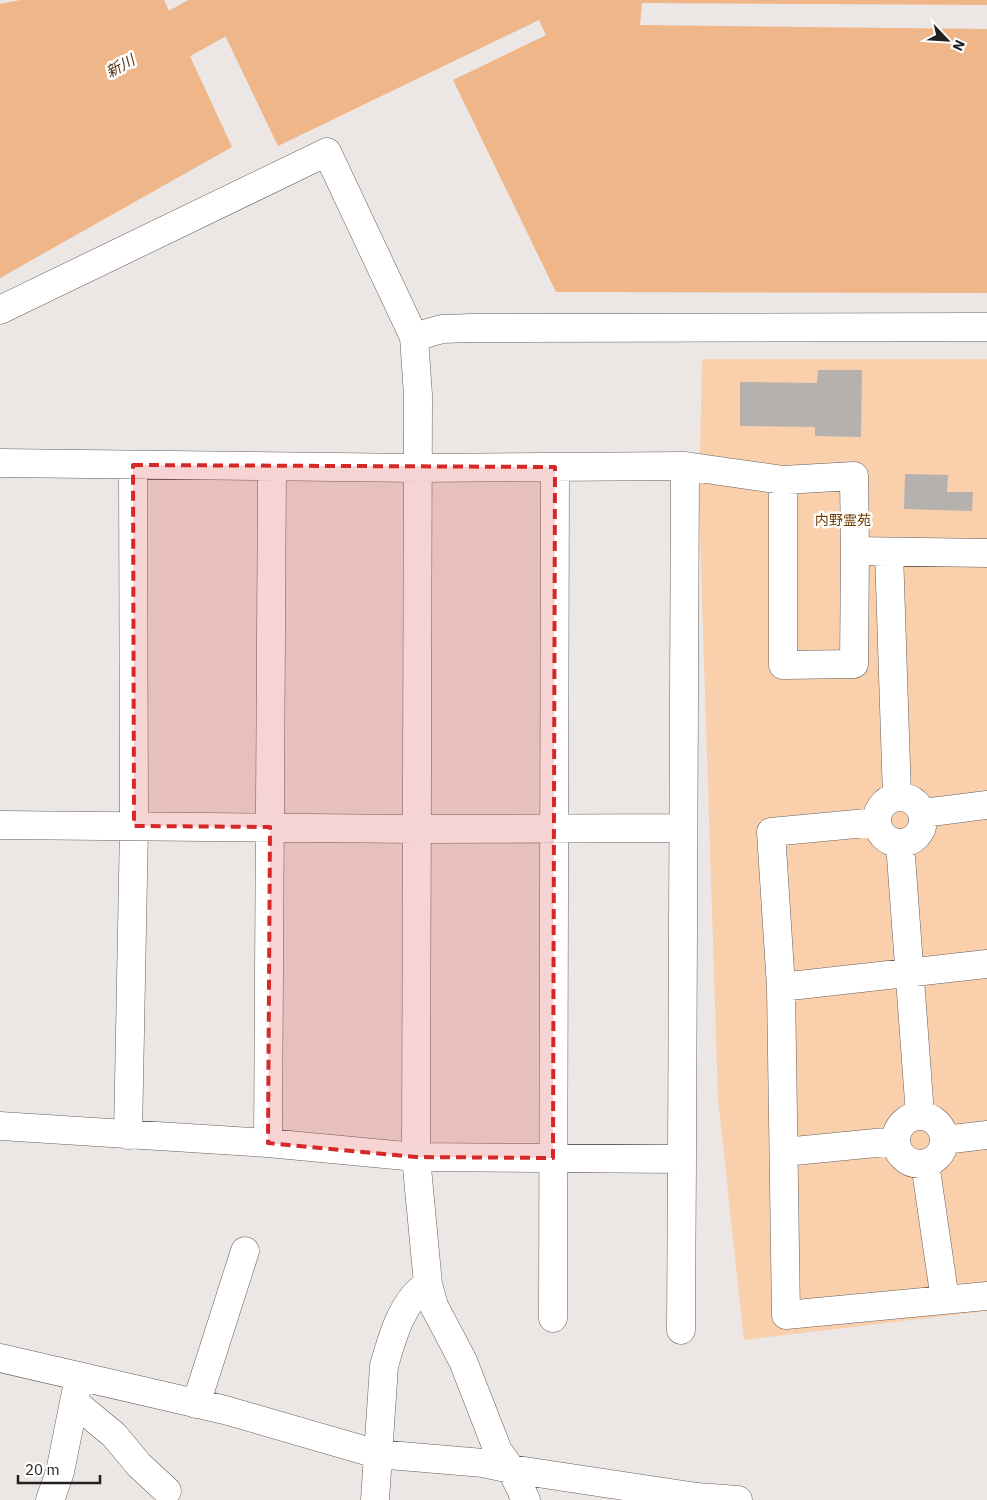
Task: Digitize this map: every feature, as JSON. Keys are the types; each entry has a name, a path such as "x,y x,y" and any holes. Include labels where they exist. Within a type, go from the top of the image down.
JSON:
{"street":[{"path":"0,310 327,152 414,337 418,395 416,1157 428,1284 434,1306 463,1361 498,1451 511,1469 526,1500"},
{"path":"414,337 442,329 472,328 987,328"},
{"path":"0,463 417,468 685,466 783,480 854,476 854,664 783,665 783,480"},
{"path":"128,1135 134,826 133,466"},
{"path":"268,1143 272,466"},
{"path":"681,1330 685,466"},
{"path":"553,1318 555,467"},
{"path":"855,551 987,553"},
{"path":"889,552 897,797"},
{"path":"904,796 916,802 923,813 921,830 916,838 900,843 893,842 882,835 877,822 880,808 890,799 897,797 904,796"},
{"path":"923,813 987,806"},
{"path":"877,822 771,832 781,987 786,1315 987,1296"},
{"path":"0,825 270,826 417,829 683,828"},
{"path":"900,843 908,973 920,1116"},
{"path":"781,987 987,964"},
{"path":"920,1116 929,1117 937,1123 944,1140 942,1149 937,1157 925,1163 912,1163 903,1158 897,1150 897,1131 902,1123 920,1116"},
{"path":"0,1126 268,1143 416,1157 682,1159"},
{"path":"944,1140 987,1135"},
{"path":"784,1152 896,1141"},
{"path":"925,1163 945,1300"},
{"path":"196,1404 245,1251"},
{"path":"375,1500 384,1366 389,1349 410,1300 416,1291 428,1284"},
{"path":"0,1358 77,1390 196,1404 377,1454 483,1463 697,1498 738,1500"},
{"path":"77,1390 139,1465 167,1490"},
{"path":"50,1500 60,1472 77,1390"}],"highlighted area":[{"path":"133,465 555,467 553,1158 416,1157 268,1143 270,827 134,826"}],"green space":[{"name":"内野霊苑","path":"702,359 987,359 987,1311 744,1340 718,1099 699,503"}],"water":[{"path":"20,0 164,0 232,147 0,278 0,4"},
{"path":"208,0 987,0 987,5 642,3 640,25 987,29 987,293 556,292 453,80 546,35 539,20 278,146"}],"building":[{"path":"818,370 862,370 861,437 815,436 815,427 740,426 740,382 817,383"},
{"path":"905,474 948,475 947,492 973,492 972,511 904,509"}],"waterway":[{"name":"新川","path":"0,133 240,0"}]}
